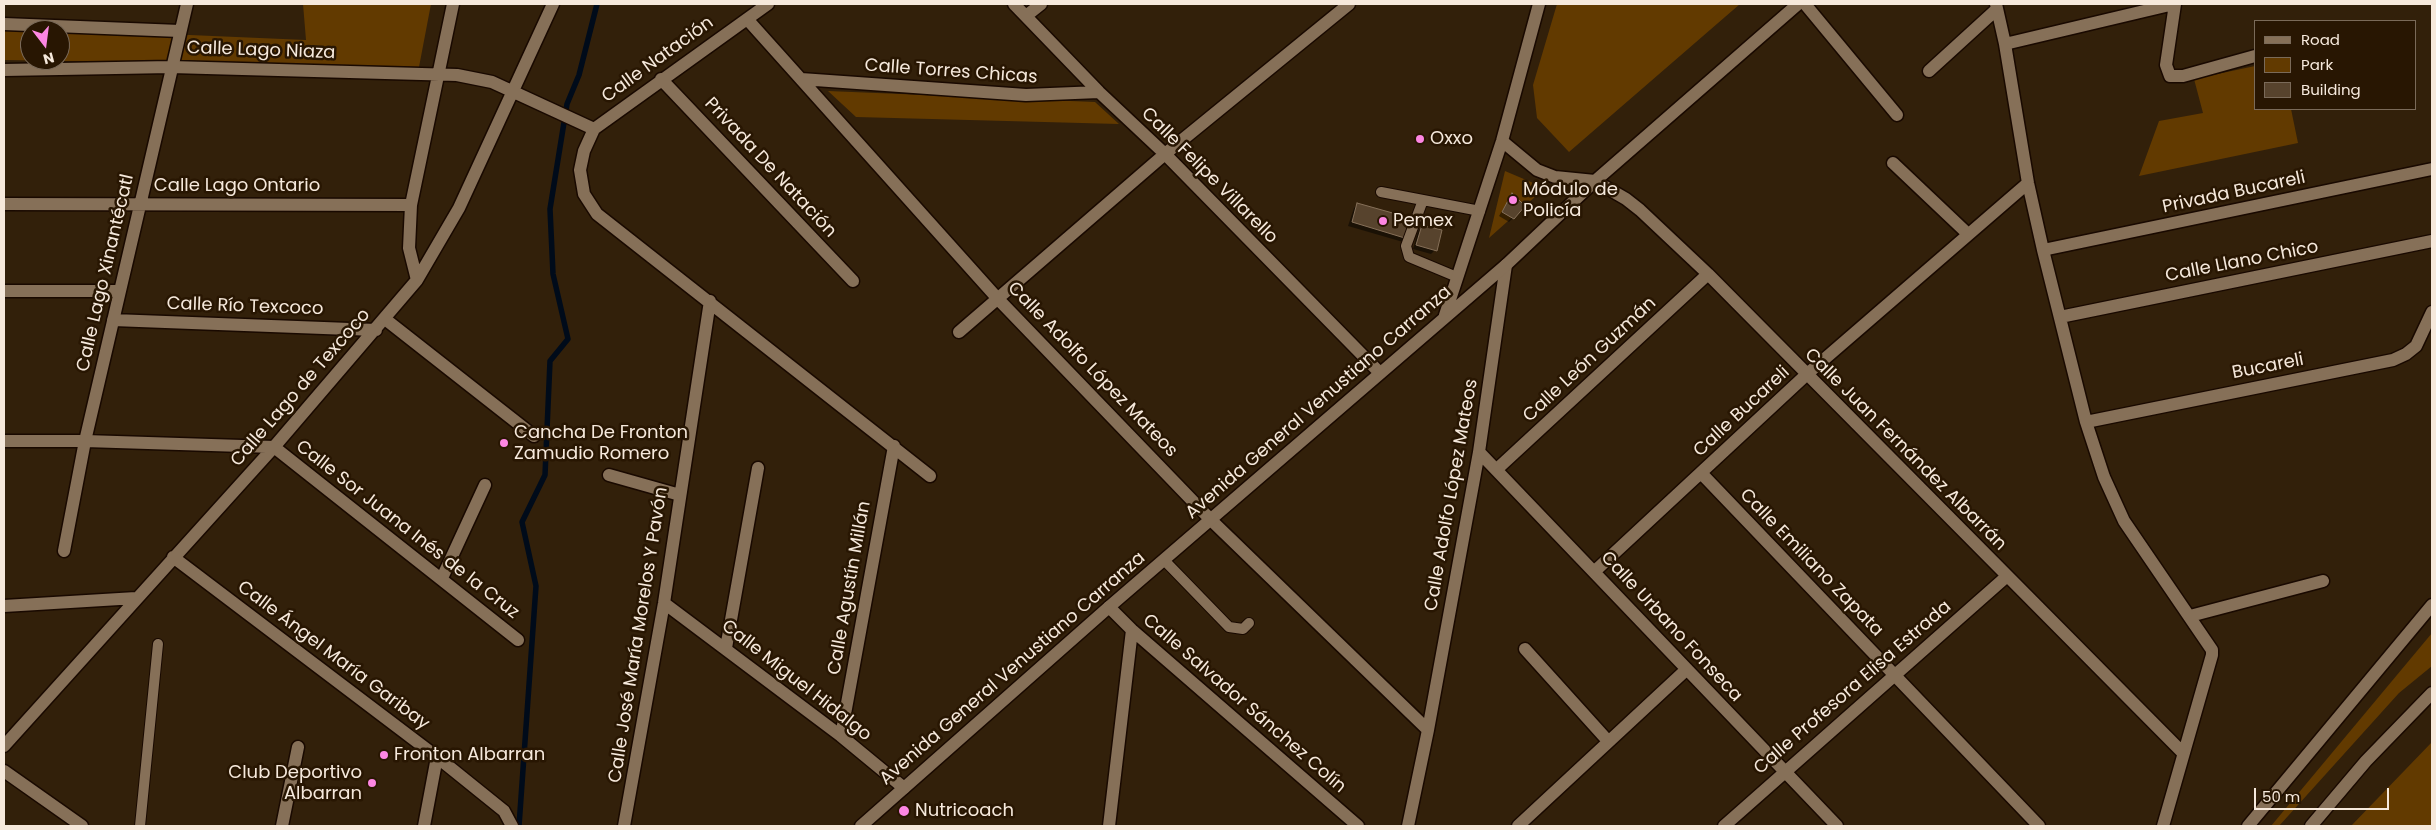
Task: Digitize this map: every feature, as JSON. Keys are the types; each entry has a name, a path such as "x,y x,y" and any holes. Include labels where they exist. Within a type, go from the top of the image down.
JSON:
{"street":[{"name":"Calle Lago Xinantécatl","path":"64,551 85,441 112,320 187,4"},
{"path":"417,280 409,248 411,205 453,4"},
{"name":"Calle Lago de Texcoco","path":"4,746 274,447 417,280 459,208 553,4"},
{"name":"Calle Natación","path":"594,129 661,79 768,4"},
{"name":"Calle Felipe Villarello","path":"1014,4 1099,92 1165,154 1380,373"},
{"path":"1026,16 1040,4"},
{"path":"959,332 1165,154 1349,4"},
{"path":"1445,315 1502,141 1540,4"},
{"name":"Avenida General Venustiano Carranza","path":"860,826 1445,315 1506,265 1595,181 1798,4"},
{"path":"1805,4 1897,115"},
{"path":"2005,44 2175,4 2166,65 2170,76 2183,76 2254,56"},
{"path":"1996,6 2005,44 2028,183 2043,250 2086,422 2104,477 2116,507 2212,650 2163,826"},
{"path":"1929,71 1996,6"},
{"name":"Calle Adolfo López Mateos","path":"746,19 998,299 1211,520 1428,730"},
{"path":"4,24 180,31"},
{"name":"Calle Lago Niaza","path":"4,70 171,67 437,74 475,78 492,82 594,129"},
{"name":"Privada De Natación","path":"661,79 853,281"},
{"name":"Calle Torres Chicas","path":"801,79 1026,95 1099,92"},
{"path":"594,129 584,151 580,170 581,183 589,204 597,214 930,476"},
{"path":"1502,141 1537,170 1555,178 1595,181"},
{"path":"1893,163 1968,234"},
{"name":"Privada Bucareli","path":"2043,250 2432,170"},
{"name":"Calle Juan Fernández Albarrán","path":"1595,181 1626,199 1640,210 1708,274 1806,376 2183,753"},
{"name":"Calle Bucareli","path":"1595,571 1806,376 2028,183"},
{"name":"Calle Lago Ontario","path":"4,204 411,205"},
{"name":"Calle Llano Chico","path":"2060,317 2432,241"},
{"name":"Calle Adolfo López Mateos","path":"1408,826 1428,730 1479,452 1506,265"},
{"name":"Calle León Guzmán","path":"1496,470 1708,274"},
{"path":"4,291 119,291"},
{"name":"Calle José María Morelos Y Pavón","path":"624,826 664,604 710,301"},
{"name":"Bucareli","path":"2086,422 2393,360 2406,354 2416,346 2432,312"},
{"path":"385,319 534,436"},
{"name":"Calle Río Texcoco","path":"112,320 376,330"},
{"path":"4,441 85,441 274,447"},
{"name":"Calle Agustín Millán","path":"840,736 894,446"},
{"name":"Calle Sor Juana Inés de la Cruz","path":"274,447 518,640"},
{"name":"Calle Urbano Fonseca","path":"1479,452 1595,571 1837,826"},
{"path":"726,648 758,468"},
{"name":"Calle Emiliano Zapata","path":"1702,474 2039,826"},
{"path":"609,475 680,495"},
{"path":"442,578 485,485"},
{"name":"Calle Ángel María Garibay","path":"173,557 437,757 504,812 512,826"},
{"name":"Calle Profesora Elisa Estrada","path":"1724,826 2006,576"},
{"path":"2190,616 2324,580"},
{"path":"4,606 136,598"},
{"name":"Calle Miguel Hidalgo","path":"664,604 726,648 904,788"},
{"path":"2248,826 2432,605"},
{"name":"Calle Salvador Sánchez Colín","path":"1109,607 1132,630 1358,826"},
{"path":"1109,826 1132,630"},
{"path":"1525,649 1608,741"},
{"path":"1518,826 1687,669"},
{"path":"2311,826 2366,761 2432,693"},
{"path":"282,826 298,748"},
{"path":"424,826 437,757"},
{"path":"4,771 82,826"}],"lane":[{"path":"1381,192 1480,211"},
{"path":"1423,200 1406,246 1409,257 1457,277"},
{"path":"1164,560 1229,627 1235,630 1243,629 1249,623"},
{"path":"140,826 158,644"}],"green space":[{"path":"303,4 431,4 419,67 70,61 70,30 306,40"},
{"path":"1557,4 1740,4 1569,152 1537,118 1533,85"},
{"path":"4,27 20,28 20,60 4,60"},
{"path":"2254,66 2254,110 2291,110 2298,143 2139,176 2159,121 2203,113 2194,79"},
{"path":"828,91 1095,102 1119,124 856,117"},
{"path":"1505,171 1545,188 1489,238"},
{"path":"2432,633 2432,666 2399,693 2279,826 2271,826"},
{"path":"2432,742 2432,826 2351,826"}],"building":[{"name":"Módulo de Policía","path":"1512,193 1525,206 1514,219 1502,212"},
{"name":"Pemex","path":"1357,203 1414,219 1408,239 1352,222"},
{"name":"Pemex","path":"1422,225 1442,230 1437,251 1416,245"}],"waterway":[{"path":"519,826 536,586 522,522 545,475 550,361 568,339 553,274 550,209 567,104 579,75 597,4"}],"place":[{"name":"Oxxo","path":"1420,139"},
{"name":"Módulo de Policía","path":"1513,200"},
{"name":"Pemex","path":"1383,221"},
{"name":"Cancha De Fronton Zamudio Romero","path":"504,443"},
{"name":"Fronton Albarran","path":"384,755"},
{"name":"Club Deportivo Albarran","path":"372,783"},
{"name":"Nutricoach","path":"904,811"}]}
